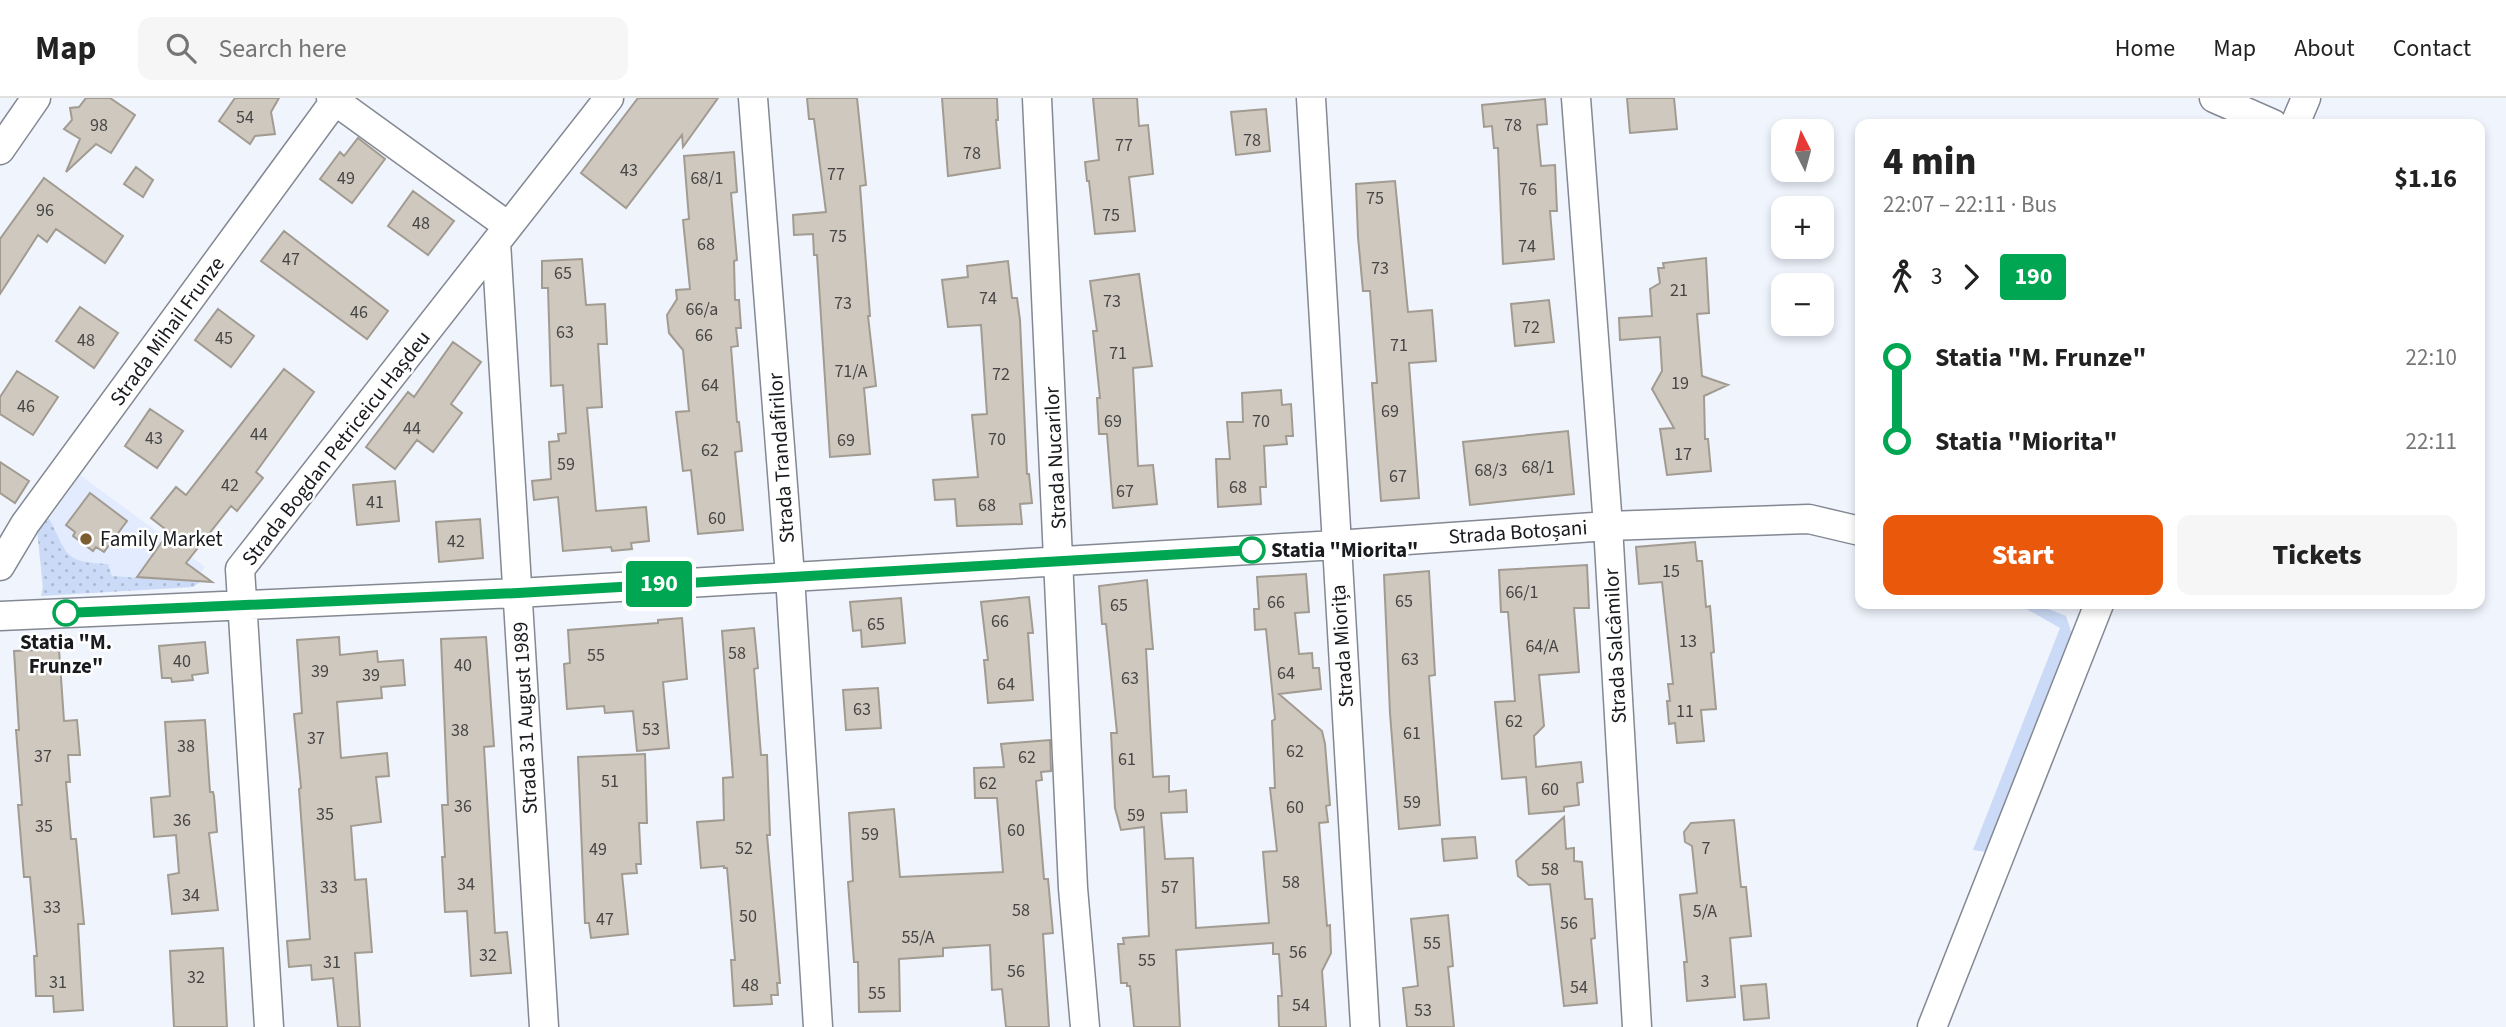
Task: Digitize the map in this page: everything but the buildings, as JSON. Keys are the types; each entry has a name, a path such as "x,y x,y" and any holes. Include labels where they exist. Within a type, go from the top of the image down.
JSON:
{"street":[{"path":"0,150 36,98"},
{"name":"Strada Bogdan Petriceicu Hașdeu","path":"269,1027 240,569 609,98"},
{"name":"Strada Trandafirilor","path":"753,98 790,576 818,1027"},
{"name":"Strada Nucarilor","path":"1037,98 1073,888 1085,1027"},
{"name":"Strada Miorița","path":"1311,98 1365,1027"},
{"name":"Strada Salcâmilor","path":"1576,98 1608,526 1637,1027"},
{"path":"2214,98 2262,119"},
{"path":"2297,119 2306,98"},
{"path":"335,99 502,234"},
{"name":"Strada Mihail Frunze","path":"0,566 24,524 335,99"},
{"name":"Strada 31 August 1989","path":"502,234 518,593 544,1027"},
{"name":"Strada Botoșani","path":"0,616 518,593 1336,545 1608,526 1810,519 1855,530"},
{"path":"1933,1027 2091,609"}],"shaded area":[{"path":"80,475 205,567 194,580 195,585 43,594 38,529 51,516"},
{"path":"49,518 69,554 82,561 108,564 112,576 200,582 193,587 41,596 43,587 37,530"},
{"path":"2027,609 2048,609 2066,616 2073,637 1987,852 1973,850 2060,628"}],"bus line":[{"name":"190","path":"66,613 518,593 1252,550"}],"place":[{"name":"Family Market","path":"86,539"},
{"name":"Statia \"Miorita\"","path":"1252,550"},
{"name":"Statia \"M. Frunze\"","path":"66,613"}]}
